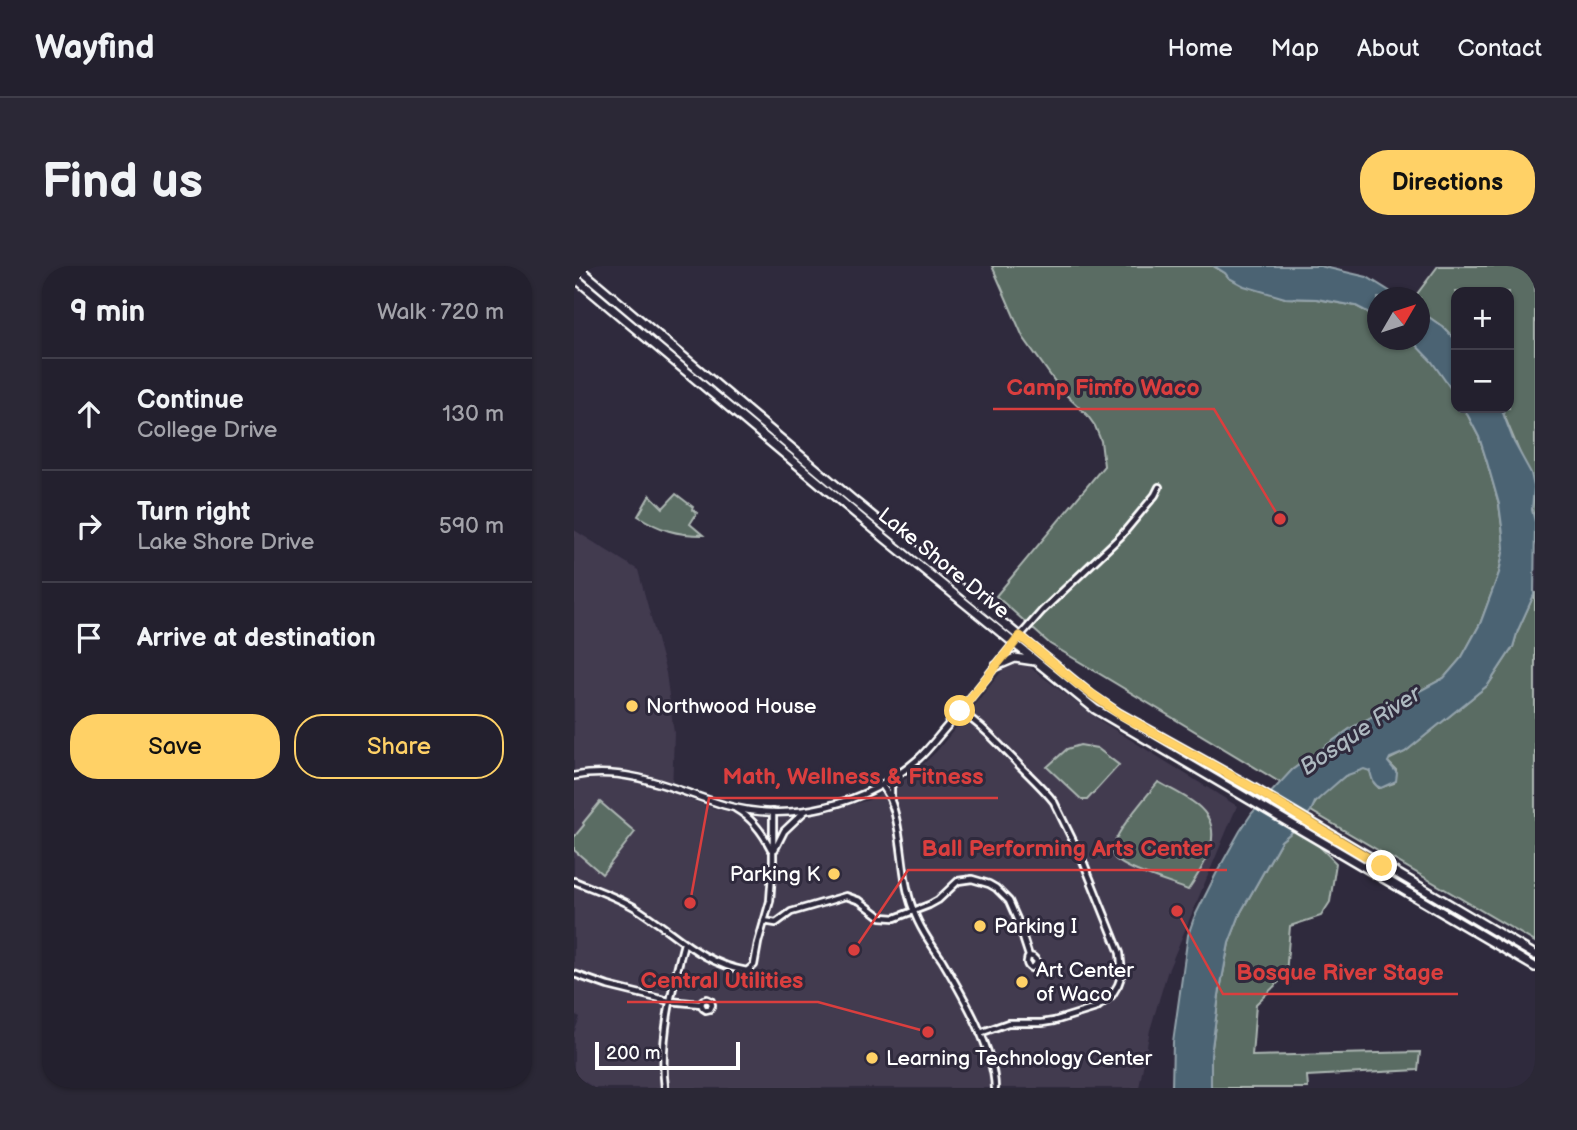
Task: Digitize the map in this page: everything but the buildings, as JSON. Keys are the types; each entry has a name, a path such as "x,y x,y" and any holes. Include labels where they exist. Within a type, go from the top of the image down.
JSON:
{"main road":[{"name":"Lake Shore Drive","path":"576,266 1018,639 1037,661 1105,716 1248,797 1535,967"},
{"name":"Lake Shore Drive","path":"574,277 876,531 1103,703 1253,788 1535,956"},
{"path":"996,666 1015,658 1037,661"}],"street":[{"path":"574,776 607,773 637,776 730,806 773,812 823,808 882,785 928,748 1042,611 1121,536 1159,488"},
{"path":"960,711 997,741 1054,802 1096,890 1122,964 1118,985 1112,995 1096,1008 1054,1021 1008,1023 980,1033"},
{"path":"897,775 891,787 892,803 898,825 905,883 913,911 957,986 980,1033 995,1077 995,1088"},
{"path":"882,785 892,803"},
{"path":"730,806 753,822 773,853"},
{"path":"773,853 784,831 805,811"},
{"path":"574,881 635,907 699,954 722,965 750,970 754,965 769,901 773,812"},
{"path":"764,921 776,923 791,912 846,896 860,901 881,917 895,918 938,900 958,881 972,879 989,884 1003,893 1009,901 1029,956"},
{"path":"665,1088 669,1001 684,943"},
{"path":"574,974 608,986 669,1001 701,1004"}],"shaded area":[{"path":"574,530 638,570 666,673 674,733 672,793 713,808 760,817 823,812 869,800 909,777 936,752 1006,666 1010,662 1022,661 1099,720 1237,806 1167,973 1150,1030 1139,1088 594,1088 574,1075 574,1033 580,1017 574,1014"}],"green space":[{"path":"992,266 1213,266 1229,278 1285,298 1317,299 1356,306 1367,312 1367,350 1422,350 1451,388 1451,413 1467,413 1479,437 1499,504 1503,534 1504,548 1499,573 1480,624 1462,657 1444,678 1351,728 1292,770 1281,783 1050,644 996,596 1104,466 1101,441 1095,426 1061,390 1023,337"},
{"path":"1438,266 1535,266 1535,522 1532,510 1534,487 1503,413 1514,413 1514,287 1451,287 1451,335 1430,318 1430,287 1422,287"},
{"path":"676,494 697,513 690,524 703,535 669,531 638,516 650,495 663,508"},
{"path":"1535,592 1535,942 1311,811 1319,798 1334,784 1359,770 1370,771 1379,788 1394,783 1396,770 1388,760 1405,752 1488,685 1513,647"},
{"path":"1080,745 1097,748 1119,765 1087,800 1082,800 1047,767 1067,749"},
{"path":"1158,782 1197,805 1211,825 1210,847 1188,890 1125,866 1113,856 1116,840 1122,829"},
{"path":"600,802 635,832 602,874 574,850 574,837"},
{"path":"1299,826 1336,863 1330,902 1321,916 1290,926 1286,975 1256,1004 1252,1056 1420,1052 1418,1070 1307,1076 1308,1088 1211,1088 1211,1055 1229,943 1241,912 1281,841"}],"water":[{"path":"1214,266 1320,266 1367,277 1383,287 1367,287 1367,312 1356,306 1317,299 1285,298 1244,286"},
{"path":"1430,318 1451,335 1451,389 1421,350 1430,350"},
{"name":"Bosque River","path":"1467,413 1503,413 1514,442 1531,473 1534,487 1534,595 1513,647 1488,685 1405,752 1390,758 1388,762 1397,773 1396,781 1381,788 1372,779 1370,771 1364,769 1345,776 1315,802 1299,826 1281,841 1241,912 1229,943 1211,1055 1211,1088 1172,1088 1173,1042 1188,935 1216,874 1240,831 1252,813 1292,770 1351,728 1444,678 1462,657 1480,624 1499,573 1504,548 1499,504 1479,437"}],"place":[{"name":"Camp Fimfo Waco","path":"1280,519"},
{"name":"Northwood House","path":"632,706"},
{"name":"Parking K","path":"834,874"},
{"name":"Math, Wellness & Fitness","path":"690,903"},
{"name":"Bosque River Stage","path":"1177,911"},
{"name":"Parking I","path":"980,926"},
{"name":"Ball Performing Arts Center","path":"854,950"},
{"name":"Art Center of Waco","path":"1022,982"},
{"name":"Central Utilities","path":"928,1032"},
{"name":"Learning Technology Center","path":"872,1058"}],"route":[{"path":"960,711 1020,636 1118,713 1253,788 1382,866"}]}
